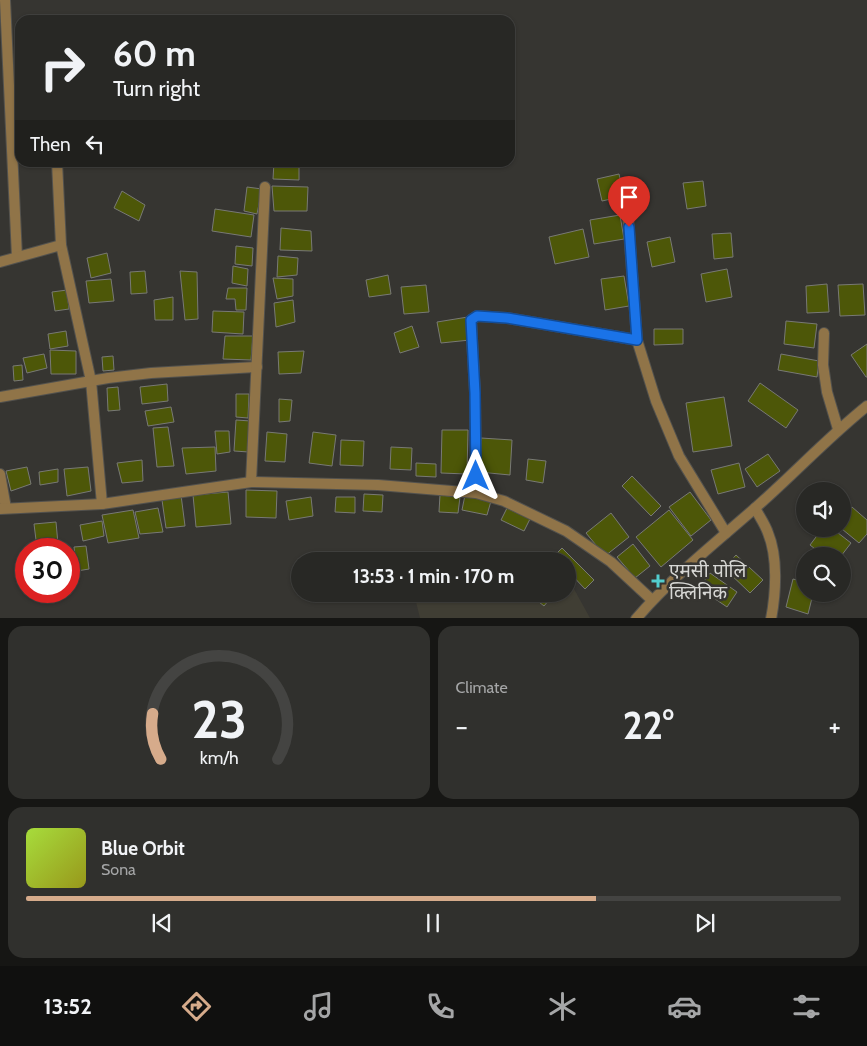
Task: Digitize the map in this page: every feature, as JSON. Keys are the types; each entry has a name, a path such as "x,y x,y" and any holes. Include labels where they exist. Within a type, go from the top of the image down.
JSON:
{"street":[{"path":"5,0 17,257"},
{"path":"57,167 61,245 91,381 102,504"},
{"path":"251,482 263,262 265,187"},
{"path":"626,190 637,340 656,401 679,456 726,533"},
{"path":"0,262 61,245"},
{"path":"476,493 475,393 471,320 477,316 507,318 637,340"},
{"path":"824,333 823,365 827,392 838,429"},
{"path":"0,397 91,381 151,373 257,367"},
{"path":"636,618 652,600 755,508 838,429 867,406"},
{"path":"0,474 3,509 102,504 251,482 378,485 476,493 504,501 566,531 611,562 652,600"},
{"path":"755,508 769,534 775,567 771,618"}],"shaded area":[{"path":"576,593 590,618 420,618 416,602 576,602"}],"building":[{"path":"274,167 299,167 299,180 273,179"},
{"path":"619,174 624,196 602,201 597,179"},
{"path":"703,181 706,206 687,209 683,183"},
{"path":"272,186 308,187 307,211 274,211"},
{"path":"247,187 262,189 257,214 244,211"},
{"path":"122,191 145,205 139,221 114,208"},
{"path":"215,209 254,215 251,237 212,231"},
{"path":"620,215 624,239 594,244 590,220"},
{"path":"281,228 311,231 312,251 280,250"},
{"path":"583,229 589,257 555,264 549,237"},
{"path":"731,233 733,257 714,259 712,234"},
{"path":"670,237 675,262 652,267 647,242"},
{"path":"236,246 253,248 252,266 235,264"},
{"path":"107,253 111,273 91,278 87,258"},
{"path":"278,256 298,258 297,275 277,277"},
{"path":"233,266 248,269 247,286 232,283"},
{"path":"727,269 732,297 706,302 701,274"},
{"path":"145,271 147,293 131,294 130,272"},
{"path":"180,271 197,272 198,319 185,320"},
{"path":"388,275 391,294 369,297 366,280"},
{"path":"624,276 629,306 605,310 601,279"},
{"path":"273,278 293,279 293,296 277,299"},
{"path":"111,279 114,301 89,303 86,281"},
{"path":"827,284 829,312 807,313 806,286"},
{"path":"863,284 865,315 840,316 838,285"},
{"path":"426,285 429,312 404,314 401,287"},
{"path":"228,288 247,288 246,310 236,310 235,299 226,299"},
{"path":"67,290 69,309 55,311 52,292"},
{"path":"173,297 173,320 155,320 154,300"},
{"path":"293,300 295,322 276,327 274,303"},
{"path":"213,311 244,312 243,334 212,332"},
{"path":"468,317 470,340 441,343 437,322"},
{"path":"786,321 817,324 814,348 784,344"},
{"path":"412,326 419,347 400,353 394,333"},
{"path":"654,329 683,329 683,344 654,345"},
{"path":"66,331 68,346 50,349 48,334"},
{"path":"225,336 253,336 251,360 223,359"},
{"path":"867,344 867,377 866,377 851,355"},
{"path":"50,350 76,351 76,374 51,374"},
{"path":"304,351 301,373 279,374 278,352"},
{"path":"44,354 47,368 27,373 23,358"},
{"path":"781,354 819,361 817,377 778,370"},
{"path":"113,356 114,370 103,371 102,357"},
{"path":"22,365 23,380 14,381 13,366"},
{"path":"760,383 798,410 786,428 748,401"},
{"path":"167,384 168,401 142,404 140,387"},
{"path":"118,387 120,410 108,411 107,388"},
{"path":"236,394 249,394 248,418 236,417"},
{"path":"724,397 732,446 693,452 686,403"},
{"path":"279,399 292,400 290,421 279,422"},
{"path":"171,407 174,422 148,426 145,411"},
{"path":"236,420 251,421 249,452 234,451"},
{"path":"168,427 174,466 157,467 153,428"},
{"path":"442,430 468,430 467,474 441,473"},
{"path":"215,431 229,431 230,452 217,454"},
{"path":"267,432 287,434 285,462 265,461"},
{"path":"313,432 336,435 332,466 309,463"},
{"path":"481,438 512,440 510,475 479,472"},
{"path":"341,440 364,441 363,466 340,465"},
{"path":"215,447 216,471 186,474 182,448"},
{"path":"391,447 412,448 411,470 390,469"},
{"path":"768,454 780,471 757,487 745,469"},
{"path":"528,459 546,461 543,483 526,480"},
{"path":"142,460 143,481 122,483 117,463"},
{"path":"416,463 436,464 436,477 416,476"},
{"path":"739,463 745,487 718,494 711,470"},
{"path":"27,467 31,484 11,491 6,471"},
{"path":"88,467 91,491 67,496 64,469"},
{"path":"58,469 58,482 40,485 39,472"},
{"path":"632,476 661,506 651,516 622,486"},
{"path":"246,490 277,491 276,518 246,517"},
{"path":"228,492 231,524 196,527 193,495"},
{"path":"690,492 711,520 691,536 669,507"},
{"path":"364,494 383,495 382,512 363,511"},
{"path":"181,495 185,526 166,528 162,500"},
{"path":"440,495 460,497 458,513 439,512"},
{"path":"465,495 491,501 487,515 462,510"},
{"path":"311,497 313,516 289,520 286,501"},
{"path":"336,497 355,497 355,513 335,512"},
{"path":"158,508 163,532 140,534 135,512"},
{"path":"507,508 530,519 524,531 501,520"},
{"path":"851,508 867,520 867,534 859,543 851,536"},
{"path":"133,510 139,538 108,543 102,515"},
{"path":"669,510 693,540 661,567 636,537"},
{"path":"611,513 629,537 605,556 586,533"},
{"path":"102,521 104,536 83,541 80,525"},
{"path":"56,522 57,538 36,538 34,524"},
{"path":"816,537 843,537 851,543 848,547 813,547 810,545"},
{"path":"633,544 650,566 635,578 617,557"},
{"path":"80,546 86,546 89,569 80,570"},
{"path":"562,548 566,552 558,552"},
{"path":"736,555 763,580 750,593 724,568"},
{"path":"576,562 594,580 585,589 576,579"},
{"path":"710,573 737,592 727,607 699,588"},
{"path":"793,579 796,580 796,602 811,602 808,614 786,607"},
{"path":"539,602 547,602 544,606"}],"place":[{"name":"एमसी पोलि क्लिनिक","path":"658,581"}],"route":[{"path":"476,476 475,393 471,320 477,316 507,318 637,340 629,227"}]}
